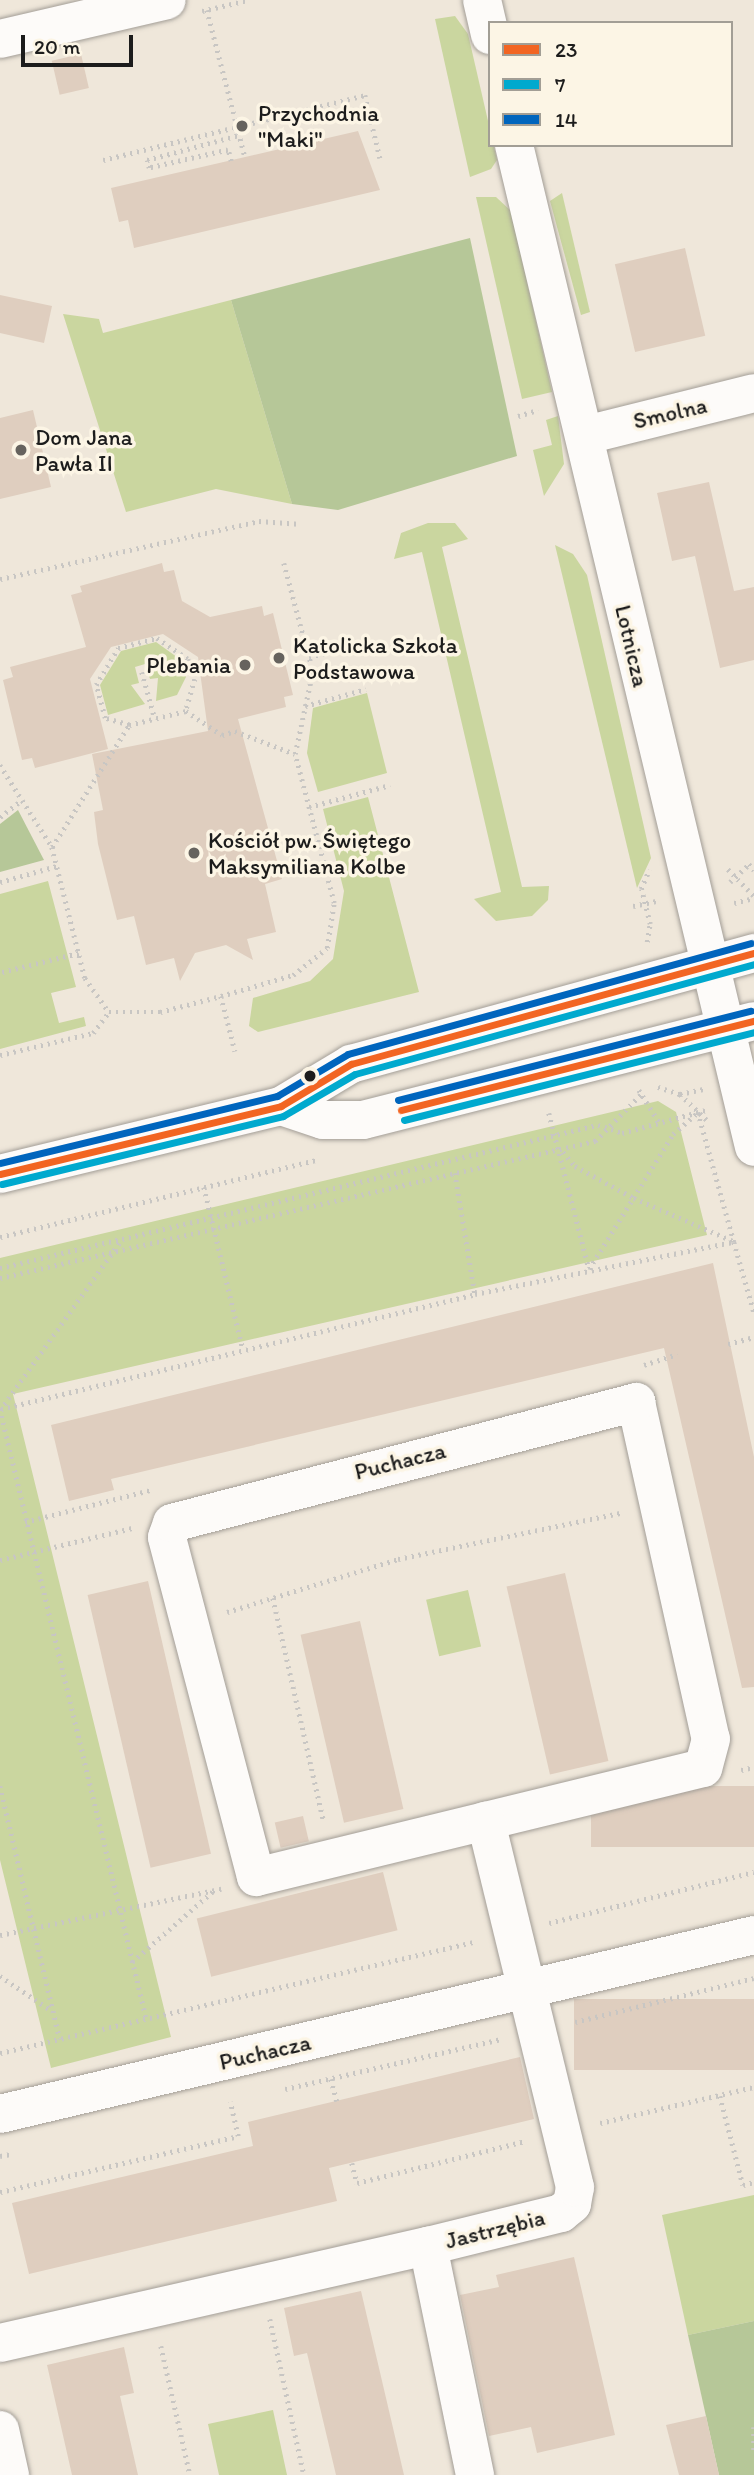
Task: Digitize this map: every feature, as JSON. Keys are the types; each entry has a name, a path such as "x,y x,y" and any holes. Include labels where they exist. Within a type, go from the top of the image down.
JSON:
{"street":[{"path":"0,39 167,0"},
{"path":"482,0 488,26"},
{"name":"Lotnicza","path":"514,147 586,435 706,965 739,1025 754,1147"},
{"name":"Smolna","path":"586,435 754,393"},
{"path":"0,1174 281,1106 351,1064 754,953"},
{"path":"281,1106 323,1120 363,1120 739,1025"},
{"name":"Puchacza","path":"636,1402 659,1506 711,1739 703,1768 256,1877 167,1536 172,1523 233,1503 636,1402"},
{"path":"486,1821 530,1989"},
{"name":"Puchacza","path":"0,2115 754,1935"},
{"name":"Jastrzębia","path":"475,2475 428,2246 561,2213 572,2204 575,2187 530,1989"},
{"path":"0,2343 428,2246"},
{"path":"0,2430 10,2475"}],"path":[{"path":"207,10 245,157"},
{"path":"103,160 365,96 380,158"},
{"path":"231,161 228,150 149,168 147,160 239,135"},
{"path":"0,579 260,521 298,524"},
{"path":"109,1012 160,1012 293,975 327,948 334,903 295,754 305,706 309,657 284,563"},
{"path":"186,711 195,679 188,659 158,638 118,648 96,685 105,718 129,725 186,711 222,735 235,731 295,754"},
{"path":"309,657 354,646"},
{"path":"142,672 155,719"},
{"path":"305,706 366,689"},
{"path":"52,847 129,725"},
{"path":"0,765 52,847 85,978 109,1012"},
{"path":"309,807 390,785"},
{"path":"0,817 22,800"},
{"path":"749,864 754,870"},
{"path":"0,882 57,866"},
{"path":"2,972 79,953"},
{"path":"220,996 235,1051"},
{"path":"0,1055 93,1033 109,1012"},
{"path":"0,1278 595,1141 611,1129 640,1093 661,1086 680,1094"},
{"path":"547,1105 553,1136 575,1166 634,1198 734,1242"},
{"path":"589,1269 673,1133 698,1112 754,1312"},
{"path":"0,1268 598,1125 622,1133 659,1122"},
{"path":"560,1149 589,1269"},
{"path":"455,1173 475,1294"},
{"path":"0,1237 204,1186 243,1349"},
{"path":"122,1239 0,1409 146,2017"},
{"path":"0,1409 475,1294 734,1242"},
{"path":"728,1343 754,1337"},
{"path":"190,1624 472,1541 659,1506"},
{"path":"0,1560 33,1552"},
{"path":"273,1598 332,1858"},
{"path":"0,1786 60,2039"},
{"path":"0,2053 516,1932 754,1872"},
{"path":"132,1962 213,1891"},
{"path":"0,1976 53,2011"},
{"path":"281,2090 754,1978"},
{"path":"331,2078 337,2101"},
{"path":"720,2096 743,2185 754,2182"},
{"path":"216,2105 243,2099"},
{"path":"0,2192 238,2136 230,2102"},
{"path":"0,2156 27,2150"},
{"path":"266,2303 304,2475"},
{"path":"158,2330 190,2475"},
{"path":"754,2427 754,2450"}],"green space":[{"path":"455,16 468,34 488,121 488,147 494,147 497,160 491,169 470,177 435,19"},
{"path":"562,193 590,312 581,315 550,201"},
{"path":"476,197 496,197 511,211 552,392 522,399"},
{"path":"470,238 517,456 338,510 292,504 231,300"},
{"path":"231,300 292,504 216,489 126,512 63,314 99,319 103,333"},
{"path":"558,416 564,464 544,496 533,450 552,445 546,420"},
{"path":"428,523 455,523 468,539 442,547 522,887 549,886 548,900 532,916 496,921 474,899 501,892 422,552 394,559 401,533"},
{"path":"555,545 573,554 587,575 651,858 637,888"},
{"path":"156,642 181,660 186,677 177,695 156,701 158,678 150,679 145,664 135,667 139,683 131,685 145,704 108,715 100,685 121,651"},
{"path":"367,693 387,773 318,792 307,753 313,708"},
{"path":"368,797 419,992 258,1032 249,1026 253,998 310,981 333,959 344,891 323,809"},
{"path":"18,810 44,860 0,872 0,824"},
{"path":"48,881 76,987 51,993 59,1023 84,1017 86,1026 0,1049 0,894"},
{"path":"658,1101 676,1112 707,1235 13,1394 171,2037 51,2068 0,1860 0,1258"},
{"path":"468,1590 481,1647 439,1656 426,1600"},
{"path":"754,2195 754,2321 688,2335 662,2215"},
{"path":"754,2321 754,2475 719,2475 688,2335"},
{"path":"273,2410 287,2475 219,2475 208,2424"}],"building":[{"path":"81,54 89,88 60,95 52,61"},
{"path":"358,131 380,190 134,248 128,220 119,222 111,188"},
{"path":"685,248 705,336 635,352 615,264"},
{"path":"0,295 52,306 44,343 0,333"},
{"name":"Dom Jana Pawła II","path":"33,410 51,487 0,499 0,418"},
{"path":"709,482 734,591 754,587 754,660 720,668 695,556 672,561 657,493"},
{"path":"162,563 164,572 174,570 182,601 210,617 262,606 264,616 273,613 293,695 284,697 286,707 238,719 282,879 265,884 276,932 247,939 253,960 226,945 195,953 180,981 174,958 146,965 134,916 117,920 98,844 94,812 103,810 92,754 208,731 198,657 163,634 111,647 90,679 108,749 35,768 32,758 22,760 3,680 13,677 10,667 86,647 71,595 82,592 80,586"},
{"path":"713,1263 754,1457 754,1687 742,1688 664,1348 111,1479 114,1490 69,1501 51,1425"},
{"path":"565,1573 608,1761 550,1775 507,1586"},
{"path":"148,1581 211,1854 151,1868 88,1595"},
{"path":"360,1621 403,1809 344,1823 301,1635"},
{"path":"591,1786 754,1786 754,1847 591,1847"},
{"path":"303,1816 309,1841 281,1848 275,1823"},
{"path":"383,1872 398,1930 211,1977 197,1918"},
{"path":"574,1999 754,1999 754,2070 574,2070"},
{"path":"520,2057 534,2119 329,2168 337,2201 29,2274 12,2203 253,2146 248,2122"},
{"path":"574,2257 615,2435 537,2453 531,2427 489,2436 460,2295 499,2287 496,2275"},
{"path":"361,2291 404,2475 336,2475 307,2353 294,2356 284,2308"},
{"path":"124,2347 134,2393 120,2396 138,2475 72,2475 47,2365"},
{"path":"706,2416 719,2475 679,2475 666,2425"}],"transit line":[{"name":"14","path":"0,1163 277,1096 348,1054 751,943"},
{"name":"23","path":"0,1174 281,1106 351,1064 754,953"},
{"name":"7","path":"2,1184 283,1116 355,1074 754,964"},
{"name":"14","path":"398,1100 751,1011"},
{"name":"23","path":"401,1110 754,1021"},
{"name":"7","path":"404,1120 754,1032"}],"place":[{"name":"Przychodnia \"Maki\"","path":"242,126"},
{"name":"Dom Jana Pawła II","path":"21,450"},
{"name":"Katolicka Szkoła Podstawowa","path":"279,658"},
{"name":"Plebania","path":"245,665"},
{"name":"Kościół pw. Świętego Maksymiliana Kolbe","path":"194,853"}]}
